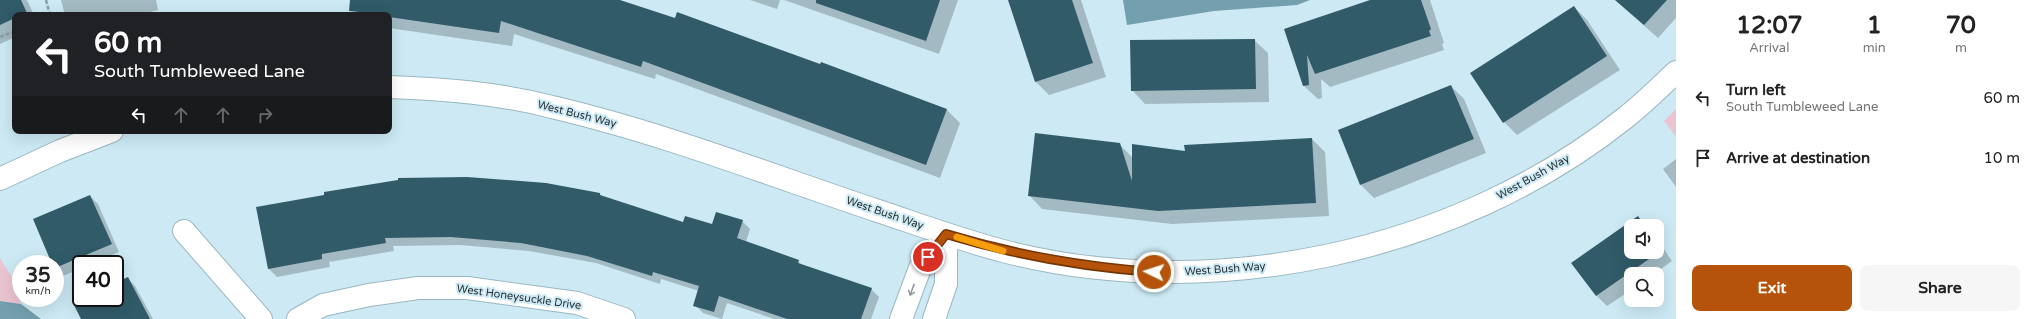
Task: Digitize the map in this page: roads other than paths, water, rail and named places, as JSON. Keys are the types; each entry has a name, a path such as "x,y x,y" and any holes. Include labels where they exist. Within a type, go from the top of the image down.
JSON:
{"street":[{"name":"West Bush Way","path":"392,87 441,89 486,94 549,106 626,126 946,234 1030,257 1109,269 1170,273 1222,271 1271,266 1347,251 1389,240 1463,212 1501,195 1546,171 1596,140 1627,117 1676,72"},
{"path":"0,179 60,151 104,134"},
{"path":"184,231 261,319"},
{"path":"901,319 920,268 946,234"},
{"path":"934,319 946,284 946,234"},
{"name":"West Honeysuckle Drive","path":"298,319 322,305 369,295 425,288 467,288 577,303 624,319"}],"water":[{"path":"1123,0 1310,0 1297,5 1214,11 1127,25"},
{"path":"0,301 12,303 12,307 25,307 41,319 0,319"}]}
